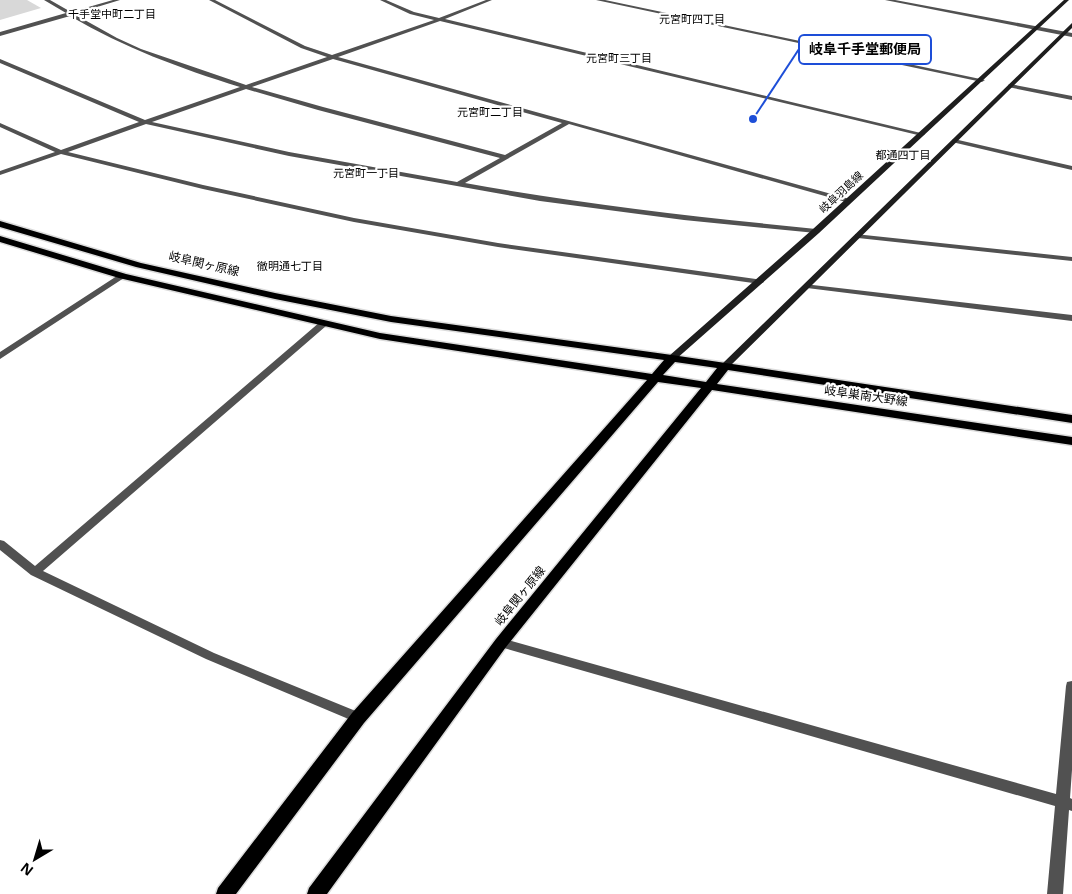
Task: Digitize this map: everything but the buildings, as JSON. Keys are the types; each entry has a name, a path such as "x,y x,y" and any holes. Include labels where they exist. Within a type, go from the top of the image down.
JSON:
{"main road":[{"name":"岐阜羽島線","path":"672,358 816,232 1067,0"},
{"path":"725,366 1072,25"},
{"name":"岐阜関ヶ原線","path":"0,224 139,265 381,318 725,366 501,643 316,894"},
{"path":"0,239 123,276 323,324 390,338 655,379"},
{"path":"225,894 358,718 672,358"},
{"name":"岐阜巣南大野線","path":"725,366 1072,419"},
{"name":"岐阜巣南大野線","path":"655,379 1072,441"}],"street":[{"path":"46,0 110,37 139,50 246,88 506,157"},
{"path":"0,34 118,0"},
{"path":"210,0 303,47 333,57 849,200"},
{"path":"382,0 412,13 922,134"},
{"path":"0,173 246,88 490,0"},
{"path":"598,0 982,80"},
{"path":"887,0 1072,35"},
{"path":"0,61 144,122 289,154 540,199 684,218 816,232"},
{"path":"1010,86 1072,98"},
{"path":"457,185 568,122"},
{"path":"0,125 61,152 194,185 354,220 498,245 760,282"},
{"path":"954,141 1072,168"},
{"path":"858,236 1072,259"},
{"path":"0,356 123,276"},
{"path":"807,286 1072,318"},
{"path":"35,572 323,324"},
{"path":"0,544 35,572 210,656 358,718"},
{"path":"501,643 1067,803"},
{"path":"1055,894 1067,803 1072,686"}],"shaded area":[{"path":"0,0 27,0 41,8 0,20"}],"place":[{"name":"岐阜千手堂郵便局","path":"753,119"}],"district":[{"name":"千手堂中町二丁目","path":"112,14"},
{"name":"元宮町四丁目","path":"692,19"},
{"name":"元宮町三丁目","path":"619,58"},
{"name":"元宮町二丁目","path":"490,112"},
{"name":"都通四丁目","path":"903,155"},
{"name":"元宮町一丁目","path":"366,173"},
{"name":"徹明通七丁目","path":"290,266"}]}
